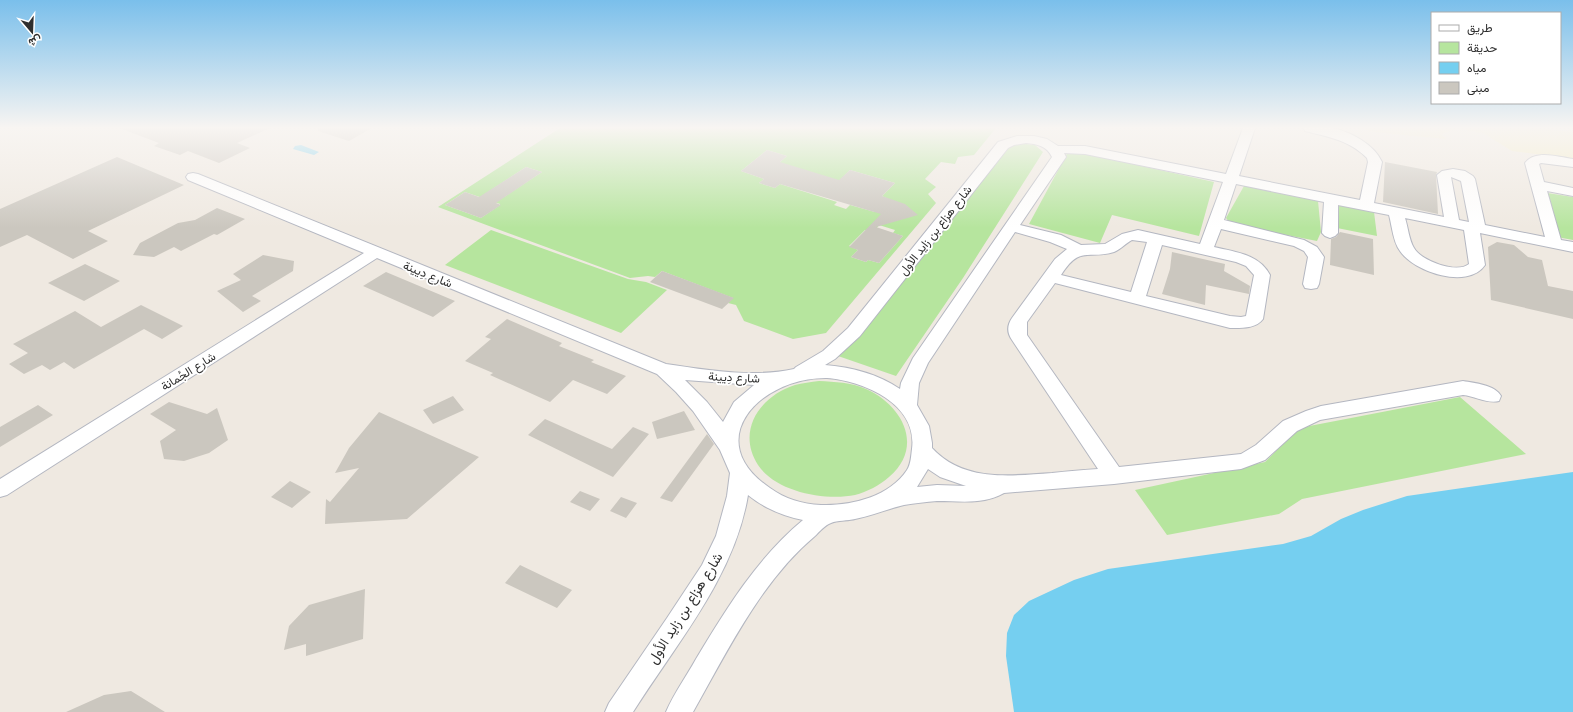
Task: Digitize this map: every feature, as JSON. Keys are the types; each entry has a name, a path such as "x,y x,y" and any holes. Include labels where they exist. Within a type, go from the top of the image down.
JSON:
{"street":[{"name":"شارع هزاع بن زايد الأول","path":"788,377 829,355 854,332 990,161"},
{"path":"908,406 910,383 919,362 1056,161"},
{"path":"1142,161 1573,247"},
{"path":"1206,250 1237,161"},
{"path":"1366,206 1375,161"},
{"path":"1533,161 1554,243"},
{"path":"1560,161 1573,163"},
{"path":"1396,212 1406,249 1421,262 1448,271 1464,272 1475,268 1477,265 1475,227 1468,179 1450,172 1444,175 1452,223"},
{"name":"شارع دِيينة","path":"193,177 663,370 719,377 788,377"},
{"path":"1538,185 1573,192"},
{"path":"1330,233 1331,199"},
{"path":"1216,223 1298,243 1309,248 1316,254 1311,284"},
{"path":"1008,232 1073,253 1104,249 1114,246 1123,238 1132,235 1156,238 1241,258 1252,263 1262,274 1256,316 1252,321 1242,323 1230,322 1051,277"},
{"path":"1137,298 1156,238"},
{"name":"شارع الجُمانة","path":"0,490 376,252"},
{"path":"1073,253 1051,277 1018,322 1017,331 1018,336 1114,476"},
{"name":"شارع دِيينة","path":"663,370 698,403 720,431 730,448"},
{"path":"885,501 900,491 911,479 919,466 923,452 922,436 917,420 908,406 896,395 882,386 866,379 849,374 825,372 788,377 765,386 741,407 734,420 730,434 730,448 733,461 740,473 751,486 766,498 784,506 804,512 826,514 854,512 885,501 923,494 957,485"},
{"path":"923,452 957,485 978,495 990,491 1000,485 1114,476 1228,464 1247,460 1261,453 1288,427 1309,416 1463,388 1477,390 1492,396"},
{"name":"شارع هزاع بن زايد الأول","path":"618,712 703,585 722,552 735,514 740,473"},
{"path":"679,712 757,584 787,548 826,514"}],"green space":[{"path":"509,161 753,161 741,171 764,179 759,183 775,188 780,184 837,202 834,205 846,209 850,205 875,212 888,199 882,196 895,183 850,170 841,179 838,186 772,169 781,161 956,161 955,164 941,162 925,179 936,187 928,194 936,203 826,333 793,339 744,321 736,305 728,303 733,298 662,271 655,277 648,276 630,278 438,207","holes":["526,167 542,172 504,197 488,192","465,192 500,204 500,205 481,218 445,205","879,225 895,230 893,233 903,236 879,263 868,260 866,262 851,257 858,250 849,246 865,230 873,233"]},
{"path":"994,161 1037,161 963,278 896,376 838,356 879,312"},
{"path":"1063,161 1120,161 1214,182 1199,236 1112,215 1100,243 1029,224"},
{"path":"1244,186 1318,201 1321,232 1317,241 1231,224 1226,218"},
{"path":"1541,192 1573,197 1573,240 1557,237"},
{"path":"1331,203 1374,212 1377,236 1332,227"},
{"path":"491,230 628,279 646,282 667,290 621,333 445,265"},
{"path":"819,381 849,384 866,389 879,396 890,405 899,416 904,427 907,440 906,452 900,465 885,480 860,494 843,497 830,497 789,488 766,474 758,465 752,452 750,440 751,428 755,416 762,406 771,397 782,390 798,384"},
{"path":"1460,397 1526,454 1302,499 1279,514 1167,535 1135,490 1265,462 1299,428"}],"water":[{"path":"1573,472 1573,712 1014,712 1006,656 1007,633 1014,615 1029,601 1074,580 1108,569 1283,544 1311,536 1341,519 1363,510 1407,496"}],"building":[{"path":"107,161 127,161 184,185 88,231 108,241 73,259 27,235 0,247 0,209"},
{"path":"753,161 781,161 839,180 850,170 895,183 882,196 905,204 918,215 876,227 903,236 879,263 868,260 866,262 851,257 858,250 849,247 881,214 780,184 775,188 759,183 764,179 741,171"},
{"path":"1385,162 1437,172 1438,214 1383,202"},
{"path":"526,167 542,172 496,203 501,205 481,218 445,205 465,192 479,197"},
{"path":"217,208 245,219 217,235 214,234 181,251 174,247 154,257 133,255 140,243 178,223 195,220"},
{"path":"1340,232 1373,239 1374,275 1330,265 1331,239 1336,237"},
{"path":"1497,242 1514,245 1528,257 1542,260 1548,286 1573,291 1573,319 1491,300 1488,247"},
{"path":"1172,252 1225,264 1224,271 1250,286 1249,294 1206,285 1205,305 1162,294 1170,269"},
{"path":"263,255 294,261 293,271 252,296 261,301 243,312 217,291 241,280 233,274"},
{"path":"85,264 120,281 84,301 48,283"},
{"path":"662,271 734,298 722,309 650,282"},
{"path":"386,272 455,301 433,317 363,286"},
{"path":"141,305 183,326 162,339 144,329 74,369 64,362 50,370 42,365 24,374 9,364 28,353 13,344 75,311 101,327"},
{"path":"507,319 562,343 559,346 594,360 591,362 626,376 607,394 573,380 550,402 490,375 493,373 465,361 491,339 485,337"},
{"path":"453,396 464,410 433,424 423,410"},
{"path":"169,402 207,414 217,408 228,440 209,453 184,461 164,459 160,441 176,430 150,414"},
{"path":"38,405 53,415 0,447 0,427"},
{"path":"684,411 695,430 657,439 652,422"},
{"path":"379,412 479,457 407,519 325,524 326,499 330,502 359,468 335,473 349,448"},
{"path":"545,419 612,449 633,427 649,434 613,477 528,435"},
{"path":"707,434 714,444 672,502 660,498"},
{"path":"290,481 311,492 292,508 271,497"},
{"path":"580,491 600,499 590,511 570,502"},
{"path":"621,497 637,503 626,518 610,511"},
{"path":"520,565 572,590 557,608 505,583"},
{"path":"365,589 363,639 306,656 306,644 284,650 289,626 309,605"},
{"path":"131,691 165,712 66,712 104,695"}]}
